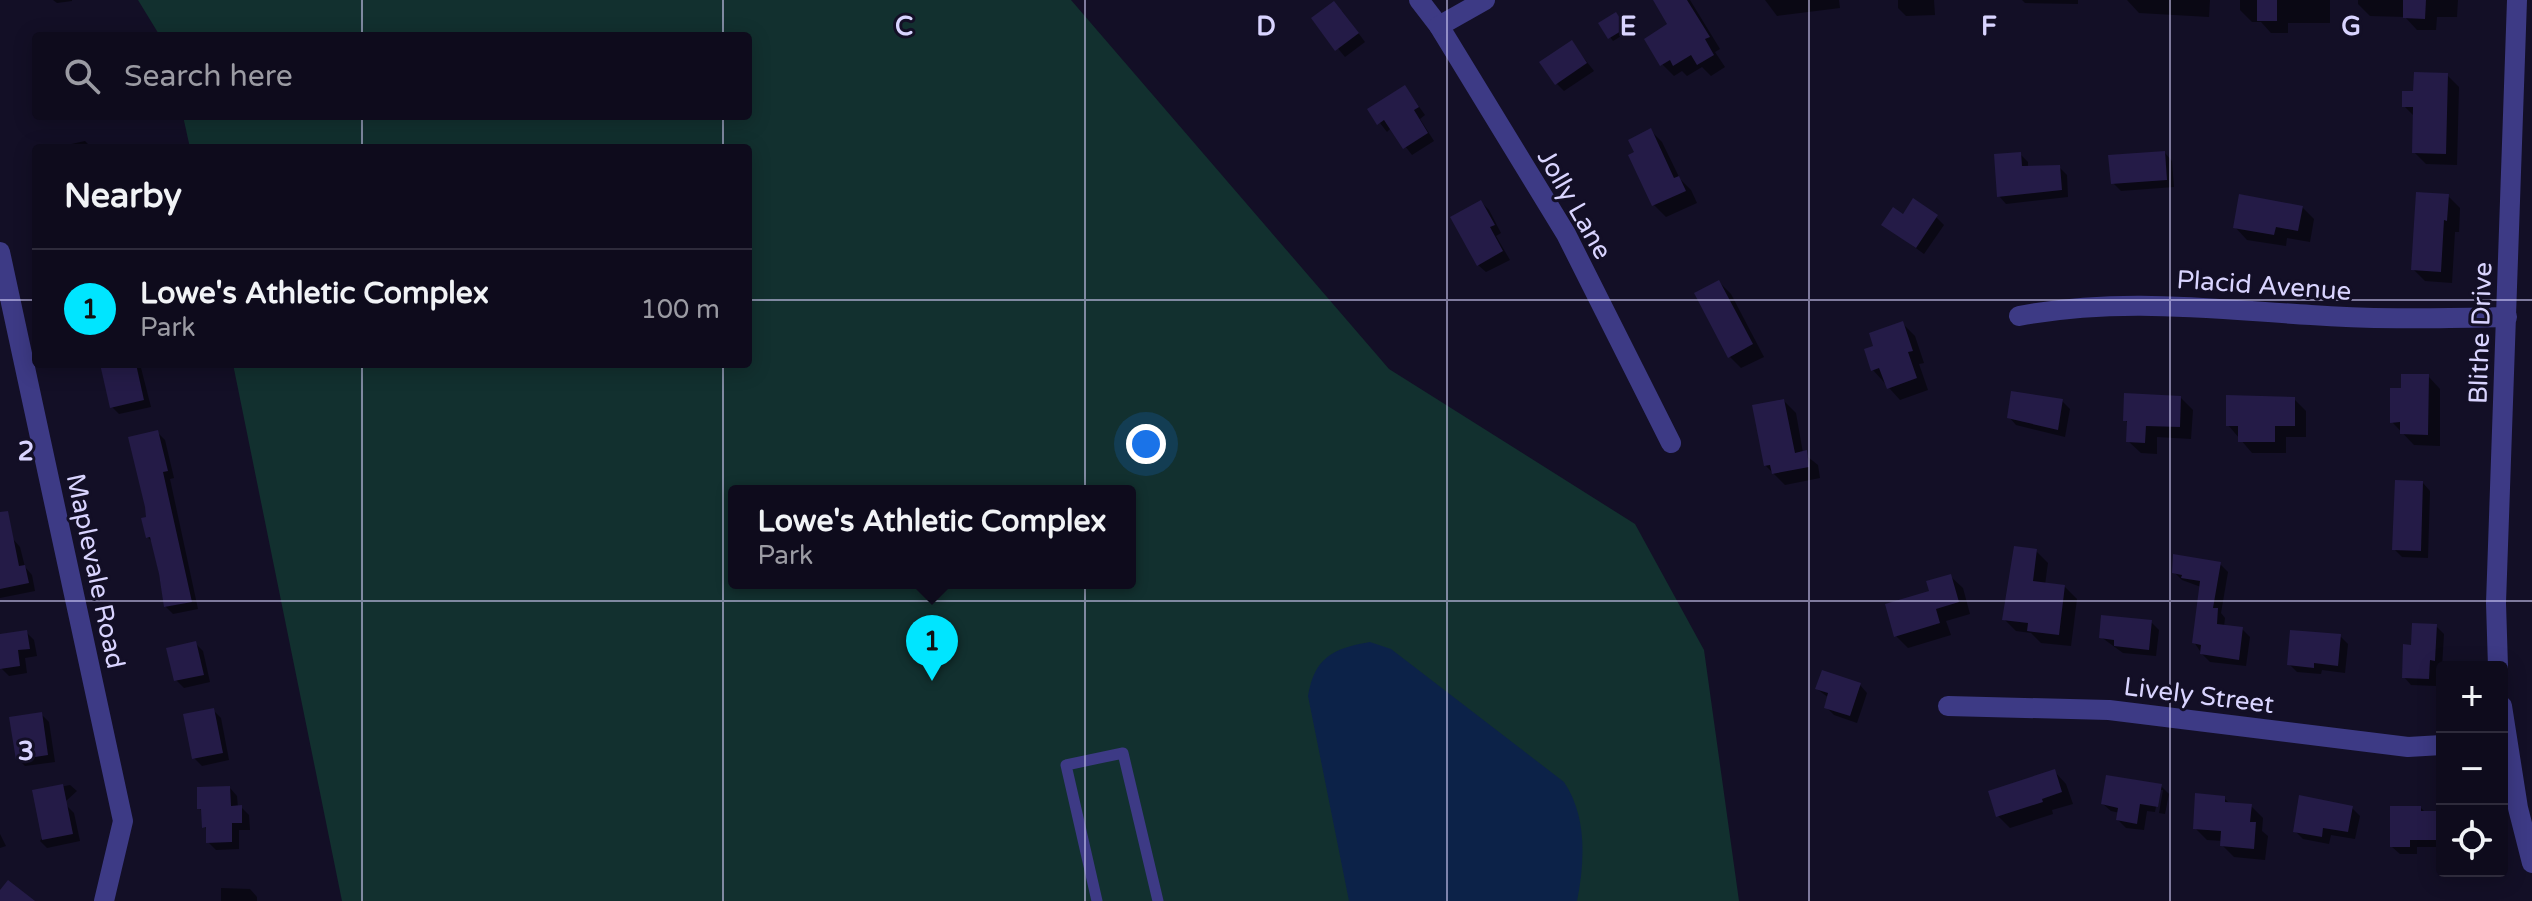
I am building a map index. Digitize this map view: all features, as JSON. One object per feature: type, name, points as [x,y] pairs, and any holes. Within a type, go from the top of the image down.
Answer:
[{"type":"street","name":"Jolly Lane","points":[[1419,0],[1439,26],[1566,234],[1671,443]]},
{"type":"street","points":[[1439,26],[1485,0]]},
{"type":"street","name":"Blithe Drive","points":[[2498,661],[2496,603],[2517,0]]},
{"type":"street","name":"Maplevale Road","points":[[0,252],[123,821],[104,901]]},
{"type":"street","name":"Placid Avenue","points":[[2019,316],[2053,309],[2122,304],[2388,318],[2507,317]]},
{"type":"street","name":"Lively Street","points":[[1948,706],[2109,710],[2408,747],[2436,745]]},
{"type":"street","points":[[2508,759],[2532,863]]},
{"type":"lane","points":[[1097,901],[1066,765],[1123,753],[1158,901]]},
{"type":"green space","points":[[138,0],[1071,0],[1389,369],[1635,524],[1704,650],[1739,901],[342,901],[234,368],[752,368],[752,144],[189,144],[184,120],[752,120],[752,32],[158,32]]},
{"type":"water","points":[[1370,642],[1391,649],[1564,782],[1577,809],[1582,839],[1582,870],[1577,901],[1349,901],[1308,696],[1315,672],[1327,657]]},
{"type":"building","points":[[1653,0],[1687,0],[1710,37],[1705,39],[1714,55],[1697,65],[1691,55],[1673,66],[1670,60],[1660,66],[1644,39],[1667,24]]},
{"type":"building","points":[[2257,0],[2277,0],[2277,21],[2257,21]]},
{"type":"building","points":[[2403,0],[2426,0],[2425,19],[2403,18]]},
{"type":"building","points":[[1334,1],[1359,33],[1335,51],[1311,18]]},
{"type":"building","points":[[1616,12],[1626,28],[1608,39],[1598,23]]},
{"type":"building","points":[[1572,40],[1587,63],[1555,85],[1539,62]]},
{"type":"building","points":[[2414,72],[2448,73],[2446,154],[2412,153],[2413,107],[2402,107],[2402,91],[2413,91]]},
{"type":"building","points":[[1405,85],[1419,107],[1414,110],[1428,133],[1403,149],[1384,120],[1377,125],[1367,109]]},
{"type":"building","points":[[1651,128],[1674,178],[1679,176],[1686,191],[1652,206],[1628,155],[1634,152],[1628,140]]},
{"type":"building","points":[[2165,151],[2167,180],[2111,184],[2108,155]]},
{"type":"building","points":[[2021,152],[2022,166],[2060,165],[2062,190],[1997,197],[1994,154]]},
{"type":"building","points":[[2416,192],[2449,194],[2441,272],[2411,270]]},
{"type":"building","points":[[2239,194],[2303,206],[2298,231],[2276,227],[2274,235],[2233,228]]},
{"type":"building","points":[[1913,198],[1938,215],[1916,248],[1881,225],[1893,207],[1903,214]]},
{"type":"building","points":[[1481,200],[1495,225],[1490,227],[1503,251],[1477,266],[1450,217]]},
{"type":"building","points":[[1719,280],[1753,344],[1728,358],[1694,293]]},
{"type":"building","points":[[1903,321],[1913,351],[1908,352],[1917,378],[1887,389],[1879,368],[1871,371],[1864,349],[1873,346],[1869,333]]},
{"type":"building","points":[[101,368],[137,368],[144,400],[110,408]]},
{"type":"building","points":[[2401,374],[2429,374],[2428,435],[2400,434],[2400,422],[2390,423],[2390,388],[2401,388]]},
{"type":"building","points":[[2011,391],[2063,399],[2058,430],[2007,418]]},
{"type":"building","points":[[2124,393],[2181,396],[2180,427],[2146,426],[2145,443],[2126,442]]},
{"type":"building","points":[[2226,395],[2295,397],[2295,426],[2275,426],[2275,442],[2238,442],[2238,426],[2226,426]]},
{"type":"building","points":[[1784,399],[1795,453],[1807,450],[1809,467],[1772,474],[1770,465],[1764,466],[1752,405]]},
{"type":"building","points":[[158,430],[168,471],[163,472],[192,602],[164,607],[150,537],[146,538],[141,518],[146,517],[145,507],[128,437]]},
{"type":"building","points":[[2395,480],[2423,481],[2421,551],[2392,550]]},
{"type":"building","points":[[8,511],[19,566],[25,565],[29,583],[0,589],[0,512]]},
{"type":"building","points":[[2014,546],[2037,549],[2033,581],[2065,585],[2059,635],[2027,631],[2028,623],[2002,620]]},
{"type":"building","points":[[2173,554],[2221,562],[2213,608],[2218,608],[2217,624],[2243,627],[2239,660],[2200,654],[2201,645],[2192,643],[2200,581],[2172,573]]},
{"type":"building","points":[[1951,574],[1959,602],[1936,609],[1940,623],[1894,637],[1885,604],[1929,591],[1926,581]]},
{"type":"building","points":[[2101,615],[2152,620],[2149,650],[2114,646],[2114,640],[2099,638]]},
{"type":"building","points":[[2412,623],[2437,624],[2435,661],[2430,660],[2429,679],[2402,678],[2403,644],[2411,645]]},
{"type":"building","points":[[27,630],[30,649],[18,650],[20,666],[0,669],[0,634]]},
{"type":"building","points":[[2290,630],[2341,634],[2338,666],[2314,663],[2314,668],[2287,665]]},
{"type":"building","points":[[196,641],[204,675],[174,681],[166,648]]},
{"type":"building","points":[[1822,670],[1861,683],[1850,716],[1824,708],[1828,693],[1815,689]]},
{"type":"building","points":[[214,708],[223,753],[192,759],[183,714]]},
{"type":"building","points":[[42,712],[48,755],[16,760],[9,717]]},
{"type":"building","points":[[2055,769],[2062,792],[2042,799],[2043,802],[1996,817],[1988,791]]},
{"type":"building","points":[[2106,775],[2162,784],[2158,807],[2140,804],[2137,824],[2116,820],[2118,808],[2101,804]]},
{"type":"building","points":[[63,784],[73,834],[42,840],[32,790]]},
{"type":"building","points":[[230,786],[231,806],[242,805],[242,823],[232,823],[232,842],[206,843],[206,827],[202,828],[201,809],[197,809],[197,787]]},
{"type":"building","points":[[2195,793],[2225,796],[2225,802],[2252,804],[2250,822],[2256,822],[2254,849],[2220,846],[2221,831],[2193,829]]},
{"type":"building","points":[[2299,795],[2353,806],[2348,832],[2323,828],[2322,837],[2293,832]]},
{"type":"building","points":[[2390,806],[2421,806],[2421,811],[2436,811],[2436,840],[2410,840],[2410,847],[2390,847]]},
{"type":"building","points":[[8,880],[35,901],[0,901],[0,890]]},
{"type":"place","name":"Lowe's Athletic Complex","points":[[932,681]]}]
